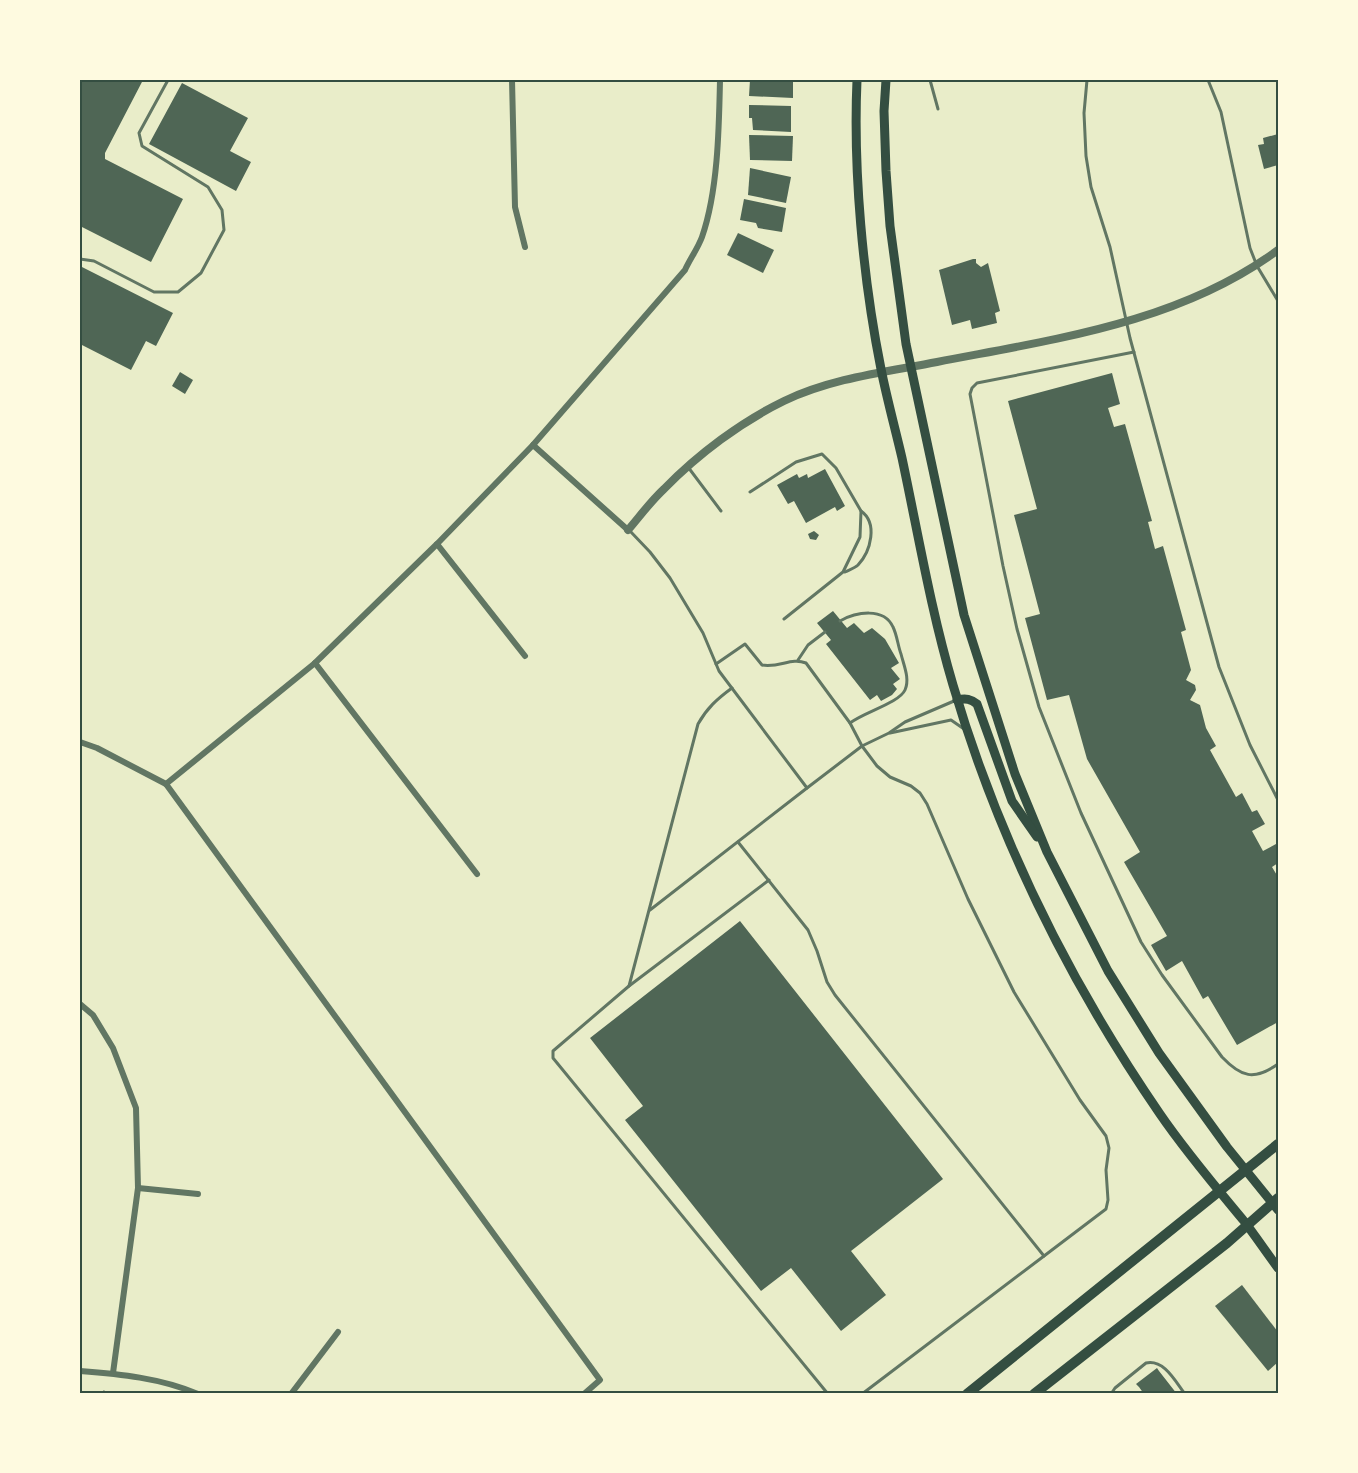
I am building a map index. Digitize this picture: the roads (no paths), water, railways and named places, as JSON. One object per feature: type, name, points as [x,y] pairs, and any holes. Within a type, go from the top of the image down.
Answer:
[{"type":"main road","points":[[857,80],[857,155],[861,218],[882,372],[941,640],[968,733],[999,819],[1066,959],[1124,1059],[1162,1117],[1278,1268]]},
{"type":"main road","points":[[886,80],[884,111],[887,193],[911,366],[964,615],[1015,774],[1047,852],[1108,971],[1148,1035],[1227,1147],[1276,1203],[1035,1394]]},
{"type":"main road","points":[[957,700],[966,698],[977,704],[1012,801],[1047,852]]},
{"type":"main road","points":[[967,1394],[1278,1144]]},
{"type":"street","points":[[512,80],[515,207],[525,247]]},
{"type":"street","points":[[166,784],[315,663],[436,544],[533,445],[685,270],[702,238],[711,200],[720,117],[720,80]]},
{"type":"street","points":[[533,445],[628,530],[664,489],[688,467],[736,430],[785,400],[837,381],[1039,343],[1126,323],[1180,303],[1257,266],[1278,250]]},
{"type":"street","points":[[436,544],[525,656]]},
{"type":"street","points":[[315,663],[477,874]]},
{"type":"street","points":[[80,742],[166,784],[600,1380],[584,1394]]},
{"type":"street","points":[[80,1004],[93,1015],[113,1048],[136,1108],[138,1188],[113,1373]]},
{"type":"street","points":[[138,1188],[198,1194]]},
{"type":"street","points":[[291,1394],[338,1332]]},
{"type":"street","points":[[80,1371],[113,1373],[147,1379],[198,1394]]},
{"type":"lane","points":[[80,259],[94,261],[154,292],[178,292],[201,273],[224,230],[222,210],[208,187],[141,146],[139,133],[168,80]]},
{"type":"lane","points":[[930,80],[938,109]]},
{"type":"lane","points":[[1087,80],[1084,113],[1086,156],[1091,187],[1102,218],[1126,323],[1219,667],[1250,745],[1278,800]]},
{"type":"lane","points":[[1208,80],[1221,112],[1249,245],[1257,266],[1278,300]]},
{"type":"lane","points":[[1134,352],[977,383],[972,388],[970,394],[1003,566],[1017,629],[1039,707],[1081,813],[1141,942],[1162,975],[1222,1057],[1232,1066],[1242,1074],[1251,1075],[1261,1074],[1278,1064]]},
{"type":"lane","points":[[750,492],[796,462],[822,454],[836,468],[861,511],[867,516],[872,528],[867,551],[857,566],[843,573],[784,619]]},
{"type":"lane","points":[[688,467],[721,511]]},
{"type":"lane","points":[[843,573],[860,537],[861,511]]},
{"type":"lane","points":[[628,530],[650,552],[670,578],[703,633],[716,664],[807,788]]},
{"type":"lane","points":[[840,621],[852,614],[866,613],[878,614],[886,618],[893,626],[907,679],[905,690],[893,703],[858,716],[850,723]]},
{"type":"lane","points":[[798,660],[808,645],[825,632]]},
{"type":"lane","points":[[716,664],[745,644],[762,665],[772,667],[798,660],[806,663],[850,723],[862,746],[877,766],[890,777],[911,786],[920,793],[927,804],[968,899],[1014,992],[1080,1100],[1106,1136],[1109,1148],[1106,1170],[1108,1200],[1106,1209],[862,1394]]},
{"type":"lane","points":[[629,986],[698,724],[715,700],[732,688]]},
{"type":"lane","points":[[650,910],[862,746],[889,733],[905,722],[957,700]]},
{"type":"lane","points":[[889,733],[951,720],[968,733]]},
{"type":"lane","points":[[738,842],[808,930],[818,951],[827,982],[835,995],[1044,1256]]},
{"type":"lane","points":[[769,880],[629,986],[553,1051],[553,1058],[828,1394]]},
{"type":"lane","points":[[1111,1394],[1115,1388],[1146,1363],[1157,1362],[1163,1366],[1185,1394]]}]
